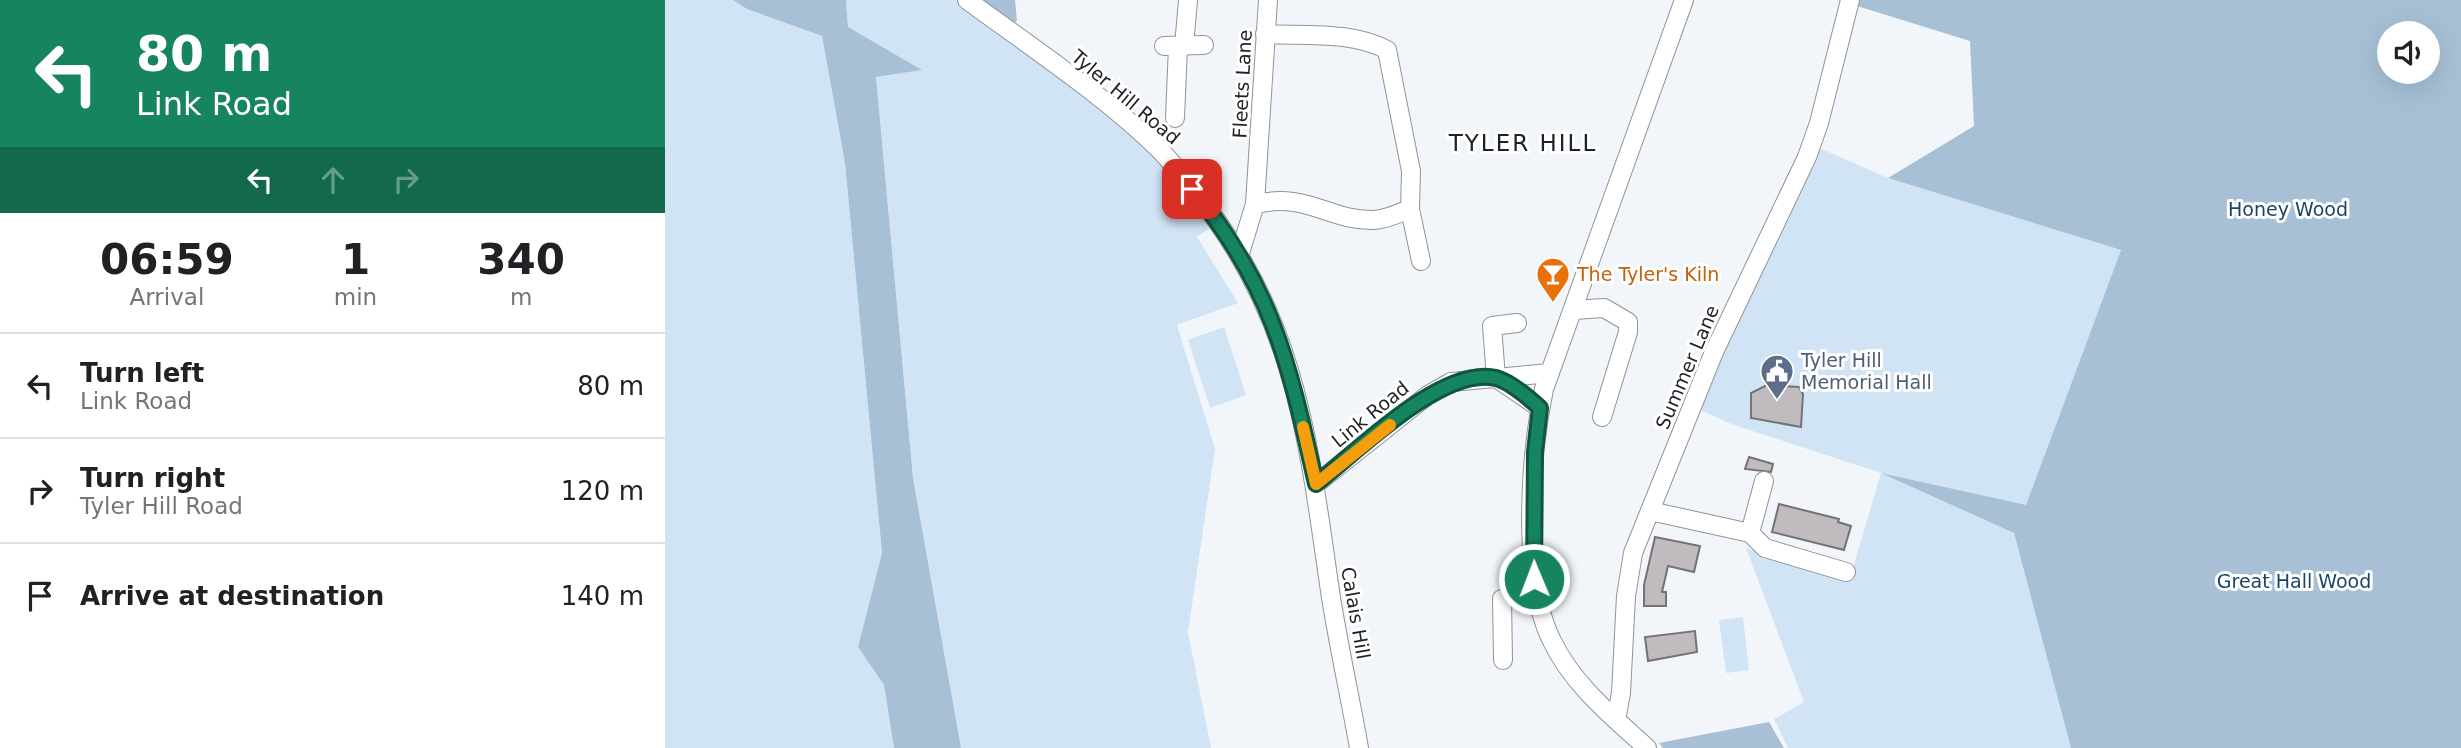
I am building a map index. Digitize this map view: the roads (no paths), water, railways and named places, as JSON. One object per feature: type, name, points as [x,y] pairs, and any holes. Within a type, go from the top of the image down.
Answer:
[{"type":"street","name":"Tyler Hill Road","points":[[967,0],[1058,66],[1160,151],[1240,253],[1280,337],[1316,484]]},
{"type":"street","points":[[1175,118],[1175,46],[1188,0]]},
{"type":"street","name":"Fleets Lane","points":[[1240,253],[1255,204],[1268,0]]},
{"type":"street","points":[[1647,748],[1585,689],[1552,641],[1536,587],[1533,527],[1540,408],[1550,373],[1684,0]]},
{"type":"street","name":"Summer Lane","points":[[1616,720],[1621,693],[1626,596],[1633,553],[1714,352],[1807,157],[1819,123],[1850,0]]},
{"type":"street","points":[[1265,34],[1356,39],[1371,41],[1387,50],[1411,171],[1410,209],[1421,261]]},
{"type":"street","points":[[1175,46],[1205,46]]},
{"type":"street","points":[[1255,204],[1278,199],[1298,201],[1377,220],[1410,209]]},
{"type":"street","points":[[1573,310],[1604,308],[1629,321],[1602,417]]},
{"type":"street","points":[[1517,323],[1492,326],[1496,378],[1540,408]]},
{"type":"street","name":"Link Road","points":[[1316,484],[1428,394],[1451,382],[1550,373]]},
{"type":"street","points":[[1750,533],[1764,481]]},
{"type":"street","name":"Calais Hill","points":[[1316,484],[1331,594],[1359,748]]},
{"type":"street","points":[[1650,511],[1750,533],[1765,548],[1846,572]]},
{"type":"street","points":[[1503,660],[1502,599],[1536,587]]},
{"type":"place","name":"The Tyler's Kiln","points":[[1553,304]]},
{"type":"place","name":"Tyler Hill Memorial Hall","points":[[1777,401]]},
{"type":"district","name":"TYLER HILL","points":[[1523,143]]},
{"type":"park label","name":"Honey Wood","points":[[2288,209]]},
{"type":"park label","name":"Great Hall Wood","points":[[2294,581]]}]
